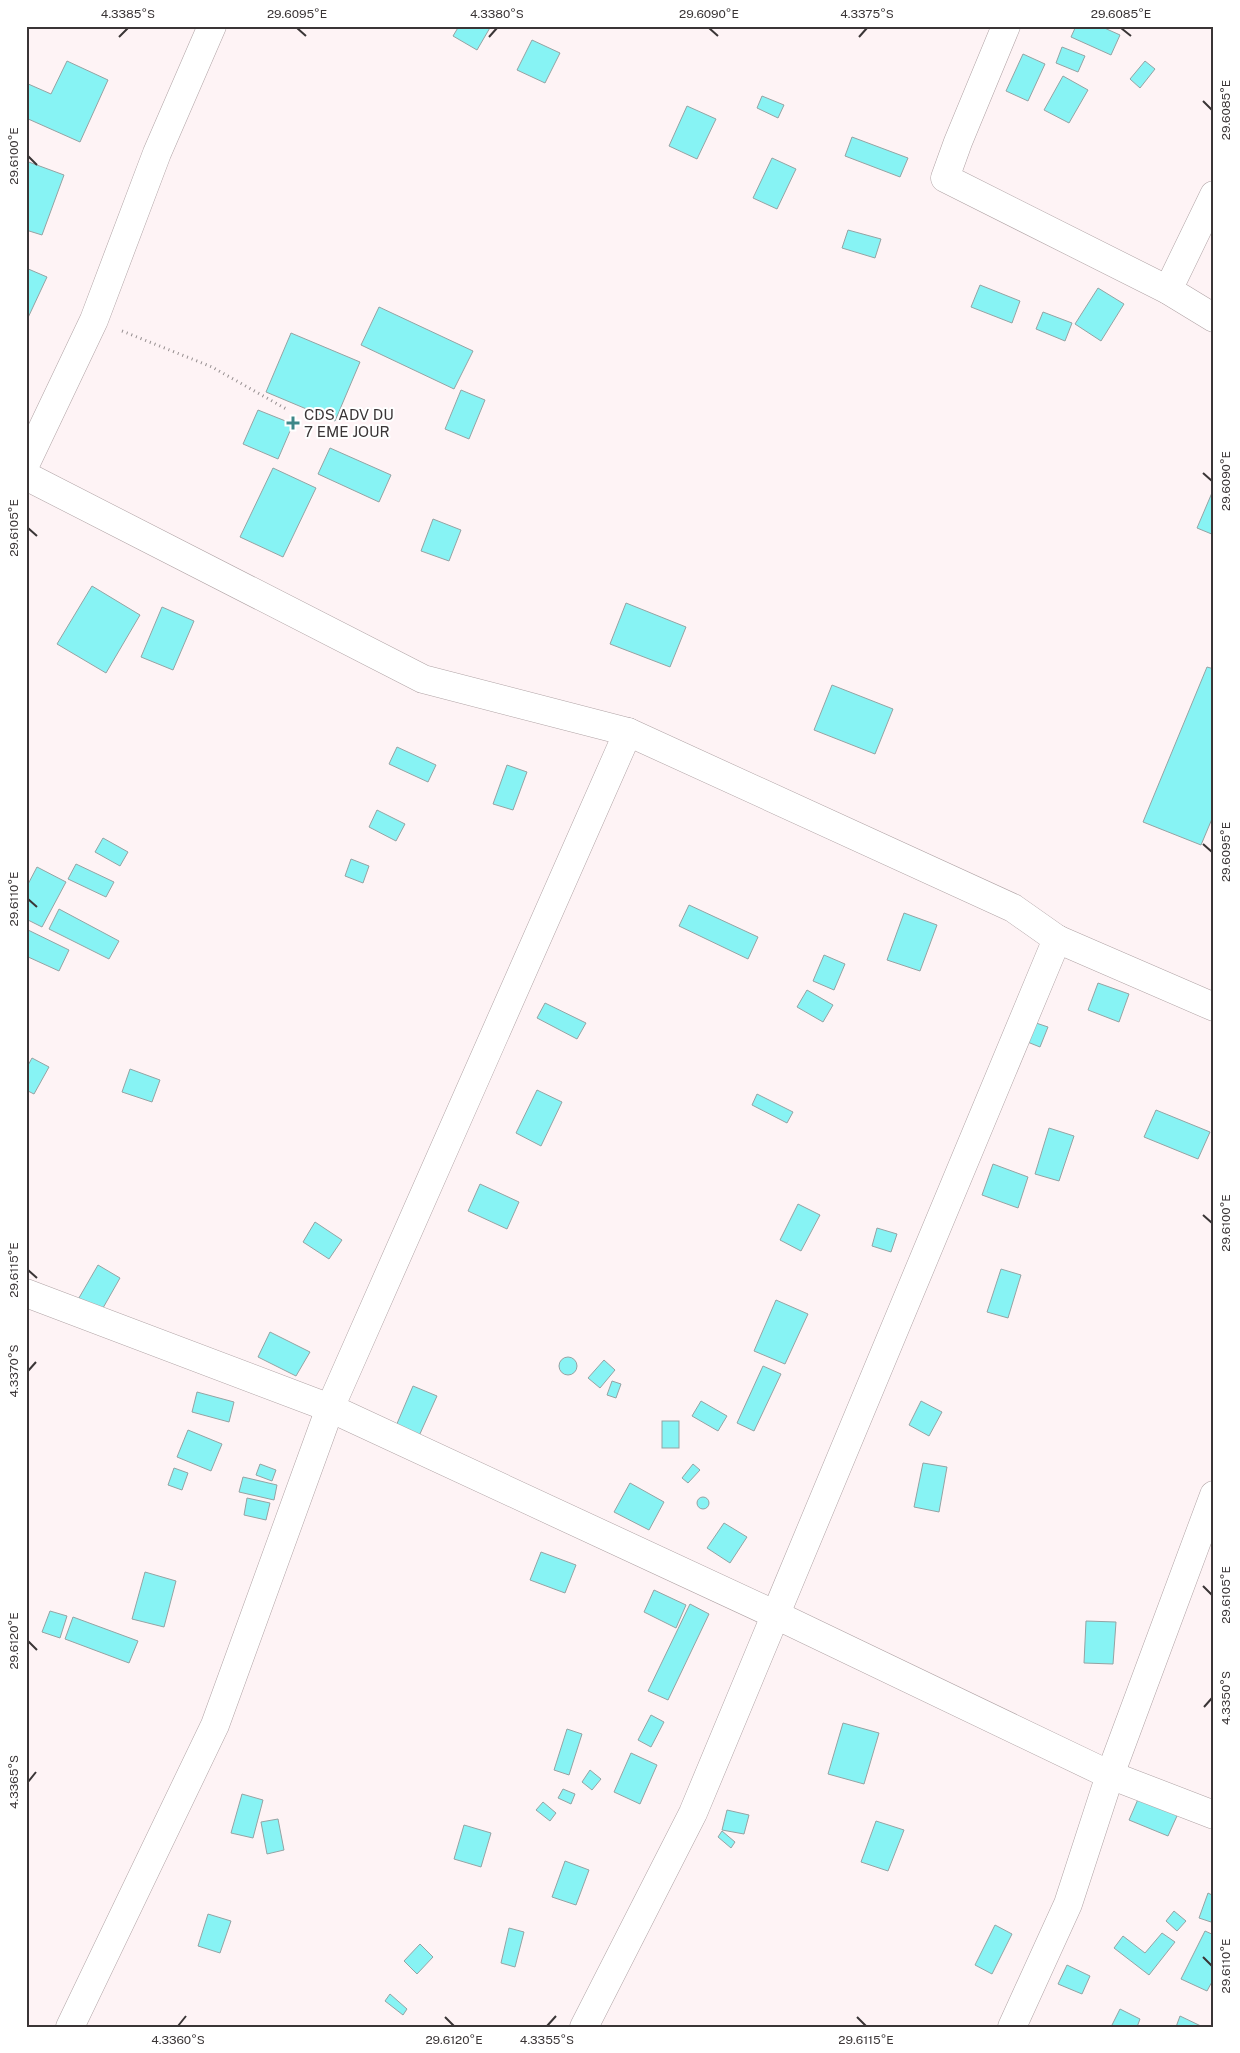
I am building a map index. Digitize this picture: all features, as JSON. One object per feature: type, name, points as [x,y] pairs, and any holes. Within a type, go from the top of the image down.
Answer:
[{"type":"main road","points":[[26,463],[94,320],[157,153],[212,26]]},
{"type":"main road","points":[[1006,26],[945,178],[1168,290],[1214,318]]},
{"type":"main road","points":[[1168,290],[1214,196]]},
{"type":"main road","points":[[26,476],[423,679],[628,732],[1014,908],[1057,940],[1214,1007]]},
{"type":"main road","points":[[70,2027],[215,1725],[330,1408],[628,732]]},
{"type":"main road","points":[[584,2027],[694,1813],[1057,940]]},
{"type":"main road","points":[[26,1293],[330,1408],[776,1615],[1110,1775],[1214,1815]]},
{"type":"main road","points":[[1012,2027],[1068,1904],[1110,1775],[1214,1496]]},
{"type":"path","points":[[94,320],[212,367],[288,410]]},
{"type":"building","points":[[459,26],[491,26],[477,50],[453,36]]},
{"type":"building","points":[[1076,26],[1100,26],[1120,35],[1111,55],[1071,37]]},
{"type":"building","points":[[532,40],[560,53],[545,83],[517,70]]},
{"type":"building","points":[[1062,47],[1085,56],[1078,72],[1056,63]]},
{"type":"building","points":[[1023,54],[1045,64],[1028,101],[1006,91]]},
{"type":"building","points":[[67,61],[108,80],[80,142],[26,118],[26,83],[51,94]]},
{"type":"building","points":[[1145,61],[1155,69],[1140,88],[1130,79]]},
{"type":"building","points":[[1063,76],[1088,90],[1069,123],[1044,110]]},
{"type":"building","points":[[762,96],[784,105],[778,118],[757,108]]},
{"type":"building","points":[[687,106],[716,119],[697,159],[669,146]]},
{"type":"building","points":[[852,137],[908,158],[900,177],[845,156]]},
{"type":"building","points":[[772,158],[796,169],[777,209],[753,198]]},
{"type":"building","points":[[26,161],[64,175],[42,235],[26,230]]},
{"type":"building","points":[[848,230],[881,239],[875,258],[842,248]]},
{"type":"building","points":[[26,268],[47,277],[26,322]]},
{"type":"building","points":[[980,285],[1020,301],[1012,323],[971,307]]},
{"type":"building","points":[[1098,288],[1124,304],[1101,341],[1075,324]]},
{"type":"building","points":[[379,307],[473,351],[454,389],[361,345]]},
{"type":"building","points":[[1043,312],[1072,323],[1065,341],[1036,329]]},
{"type":"building","points":[[291,333],[360,362],[335,421],[266,392]]},
{"type":"building","points":[[461,390],[485,400],[469,439],[445,429]]},
{"type":"building","points":[[258,410],[293,424],[278,459],[243,444]]},
{"type":"building","points":[[330,448],[391,475],[379,502],[318,474]]},
{"type":"building","points":[[273,468],[316,488],[283,557],[240,537]]},
{"type":"building","points":[[1214,488],[1214,535],[1197,528]]},
{"type":"building","points":[[433,519],[461,530],[449,561],[421,551]]},
{"type":"building","points":[[92,586],[140,615],[106,673],[57,644]]},
{"type":"building","points":[[626,603],[686,627],[670,667],[610,644]]},
{"type":"building","points":[[162,607],[194,621],[173,670],[141,657]]},
{"type":"building","points":[[1207,667],[1214,669],[1214,814],[1201,845],[1143,822]]},
{"type":"building","points":[[832,685],[893,709],[875,754],[814,730]]},
{"type":"building","points":[[397,747],[436,765],[428,782],[389,764]]},
{"type":"building","points":[[507,765],[527,772],[513,810],[493,804]]},
{"type":"building","points":[[377,810],[405,824],[396,841],[369,827]]},
{"type":"building","points":[[103,838],[128,852],[120,866],[95,852]]},
{"type":"building","points":[[351,859],[369,866],[363,883],[345,876]]},
{"type":"building","points":[[76,864],[114,882],[106,897],[68,879]]},
{"type":"building","points":[[37,867],[66,882],[42,927],[26,919],[26,888]]},
{"type":"building","points":[[689,905],[758,937],[748,959],[679,926]]},
{"type":"building","points":[[59,909],[119,941],[109,959],[49,929]]},
{"type":"building","points":[[904,913],[937,925],[920,971],[887,960]]},
{"type":"building","points":[[26,929],[69,950],[59,971],[26,956]]},
{"type":"building","points":[[824,955],[845,964],[834,990],[813,981]]},
{"type":"building","points":[[1098,983],[1129,994],[1119,1022],[1088,1010]]},
{"type":"building","points":[[807,990],[833,1005],[823,1022],[797,1007]]},
{"type":"building","points":[[545,1003],[586,1023],[577,1039],[537,1018]]},
{"type":"building","points":[[1033,1022],[1048,1027],[1040,1047],[1025,1041]]},
{"type":"building","points":[[32,1058],[49,1067],[34,1094],[26,1090],[26,1069]]},
{"type":"building","points":[[130,1069],[160,1080],[152,1102],[122,1092]]},
{"type":"building","points":[[537,1090],[562,1102],[541,1146],[516,1133]]},
{"type":"building","points":[[757,1094],[793,1112],[787,1123],[752,1105]]},
{"type":"building","points":[[1156,1110],[1210,1132],[1198,1159],[1144,1137]]},
{"type":"building","points":[[1049,1128],[1074,1136],[1059,1181],[1035,1174]]},
{"type":"building","points":[[993,1164],[1028,1177],[1018,1208],[982,1195]]},
{"type":"building","points":[[480,1184],[519,1202],[507,1229],[468,1211]]},
{"type":"building","points":[[798,1204],[820,1215],[801,1251],[780,1240]]},
{"type":"building","points":[[315,1222],[342,1240],[329,1259],[303,1242]]},
{"type":"building","points":[[877,1228],[897,1234],[891,1252],[872,1246]]},
{"type":"building","points":[[98,1265],[120,1278],[99,1315],[76,1303]]},
{"type":"building","points":[[1001,1269],[1021,1275],[1008,1318],[987,1312]]},
{"type":"building","points":[[776,1300],[808,1314],[785,1364],[754,1351]]},
{"type":"building","points":[[270,1332],[310,1352],[296,1376],[258,1357]]},
{"type":"building","points":[[568,1357],[574,1360],[577,1366],[574,1372],[568,1375],[562,1372],[559,1366],[562,1360]]},
{"type":"building","points":[[604,1360],[615,1370],[600,1388],[588,1378]]},
{"type":"building","points":[[763,1366],[781,1374],[754,1431],[737,1423]]},
{"type":"building","points":[[612,1381],[621,1384],[616,1398],[607,1395]]},
{"type":"building","points":[[413,1386],[437,1396],[419,1436],[396,1426]]},
{"type":"building","points":[[197,1392],[234,1402],[229,1422],[192,1412]]},
{"type":"building","points":[[701,1401],[727,1416],[718,1431],[692,1416]]},
{"type":"building","points":[[921,1401],[942,1412],[929,1436],[909,1425]]},
{"type":"building","points":[[662,1421],[679,1421],[679,1448],[662,1448]]},
{"type":"building","points":[[188,1430],[222,1444],[211,1471],[177,1457]]},
{"type":"building","points":[[923,1463],[947,1467],[939,1512],[914,1507]]},
{"type":"building","points":[[260,1464],[276,1470],[272,1481],[256,1475]]},
{"type":"building","points":[[693,1464],[700,1470],[688,1483],[682,1478]]},
{"type":"building","points":[[174,1468],[188,1473],[182,1490],[168,1485]]},
{"type":"building","points":[[243,1477],[277,1485],[274,1500],[239,1492]]},
{"type":"building","points":[[630,1483],[664,1502],[649,1530],[614,1512]]},
{"type":"building","points":[[705,1497],[708,1498],[708,1508],[701,1509],[698,1508],[697,1501],[698,1498]]},
{"type":"building","points":[[247,1498],[270,1503],[266,1520],[244,1515]]},
{"type":"building","points":[[724,1523],[747,1537],[730,1563],[707,1548]]},
{"type":"building","points":[[541,1552],[576,1565],[565,1593],[530,1580]]},
{"type":"building","points":[[145,1572],[176,1581],[164,1627],[132,1619]]},
{"type":"building","points":[[654,1590],[686,1605],[676,1628],[644,1612]]},
{"type":"building","points":[[690,1604],[709,1614],[668,1700],[648,1691]]},
{"type":"building","points":[[50,1611],[67,1616],[60,1638],[42,1632]]},
{"type":"building","points":[[73,1617],[138,1641],[129,1663],[65,1639]]},
{"type":"building","points":[[1086,1621],[1116,1622],[1113,1664],[1084,1663]]},
{"type":"building","points":[[651,1715],[664,1722],[651,1747],[638,1740]]},
{"type":"building","points":[[843,1723],[879,1733],[864,1784],[828,1774]]},
{"type":"building","points":[[567,1729],[582,1734],[569,1775],[554,1770]]},
{"type":"building","points":[[631,1753],[657,1765],[640,1804],[614,1792]]},
{"type":"building","points":[[590,1770],[601,1779],[592,1790],[582,1782]]},
{"type":"building","points":[[563,1789],[575,1794],[571,1804],[558,1798]]},
{"type":"building","points":[[1142,1790],[1181,1807],[1168,1836],[1129,1820]]},
{"type":"building","points":[[242,1794],[263,1800],[253,1838],[231,1833]]},
{"type":"building","points":[[543,1802],[556,1813],[550,1821],[536,1810]]},
{"type":"building","points":[[727,1810],[749,1815],[744,1834],[722,1830]]},
{"type":"building","points":[[278,1819],[284,1850],[267,1854],[261,1822]]},
{"type":"building","points":[[876,1821],[904,1830],[888,1871],[861,1862]]},
{"type":"building","points":[[464,1825],[491,1833],[481,1867],[454,1859]]},
{"type":"building","points":[[722,1831],[735,1842],[731,1848],[718,1837]]},
{"type":"building","points":[[565,1861],[589,1870],[576,1905],[552,1897]]},
{"type":"building","points":[[1208,1893],[1214,1896],[1214,1923],[1199,1918]]},
{"type":"building","points":[[1174,1911],[1186,1921],[1177,1931],[1166,1921]]},
{"type":"building","points":[[208,1914],[231,1921],[220,1953],[198,1946]]},
{"type":"building","points":[[995,1925],[1012,1934],[992,1974],[975,1965]]},
{"type":"building","points":[[509,1928],[524,1932],[515,1967],[501,1963]]},
{"type":"building","points":[[1205,1931],[1214,1935],[1214,1978],[1207,1991],[1181,1979]]},
{"type":"building","points":[[1162,1933],[1175,1942],[1149,1975],[1114,1948],[1123,1936],[1145,1953]]},
{"type":"building","points":[[420,1944],[433,1957],[417,1974],[404,1961]]},
{"type":"building","points":[[1067,1965],[1090,1976],[1082,1994],[1058,1984]]},
{"type":"building","points":[[390,1994],[407,2009],[403,2015],[385,2001]]},
{"type":"building","points":[[1120,2009],[1140,2019],[1137,2027],[1111,2027]]},
{"type":"building","points":[[1180,2016],[1203,2027],[1176,2027]]},
{"type":"place","name":"CDS ADV DU 7 EME JOUR","points":[[293,423]]}]
